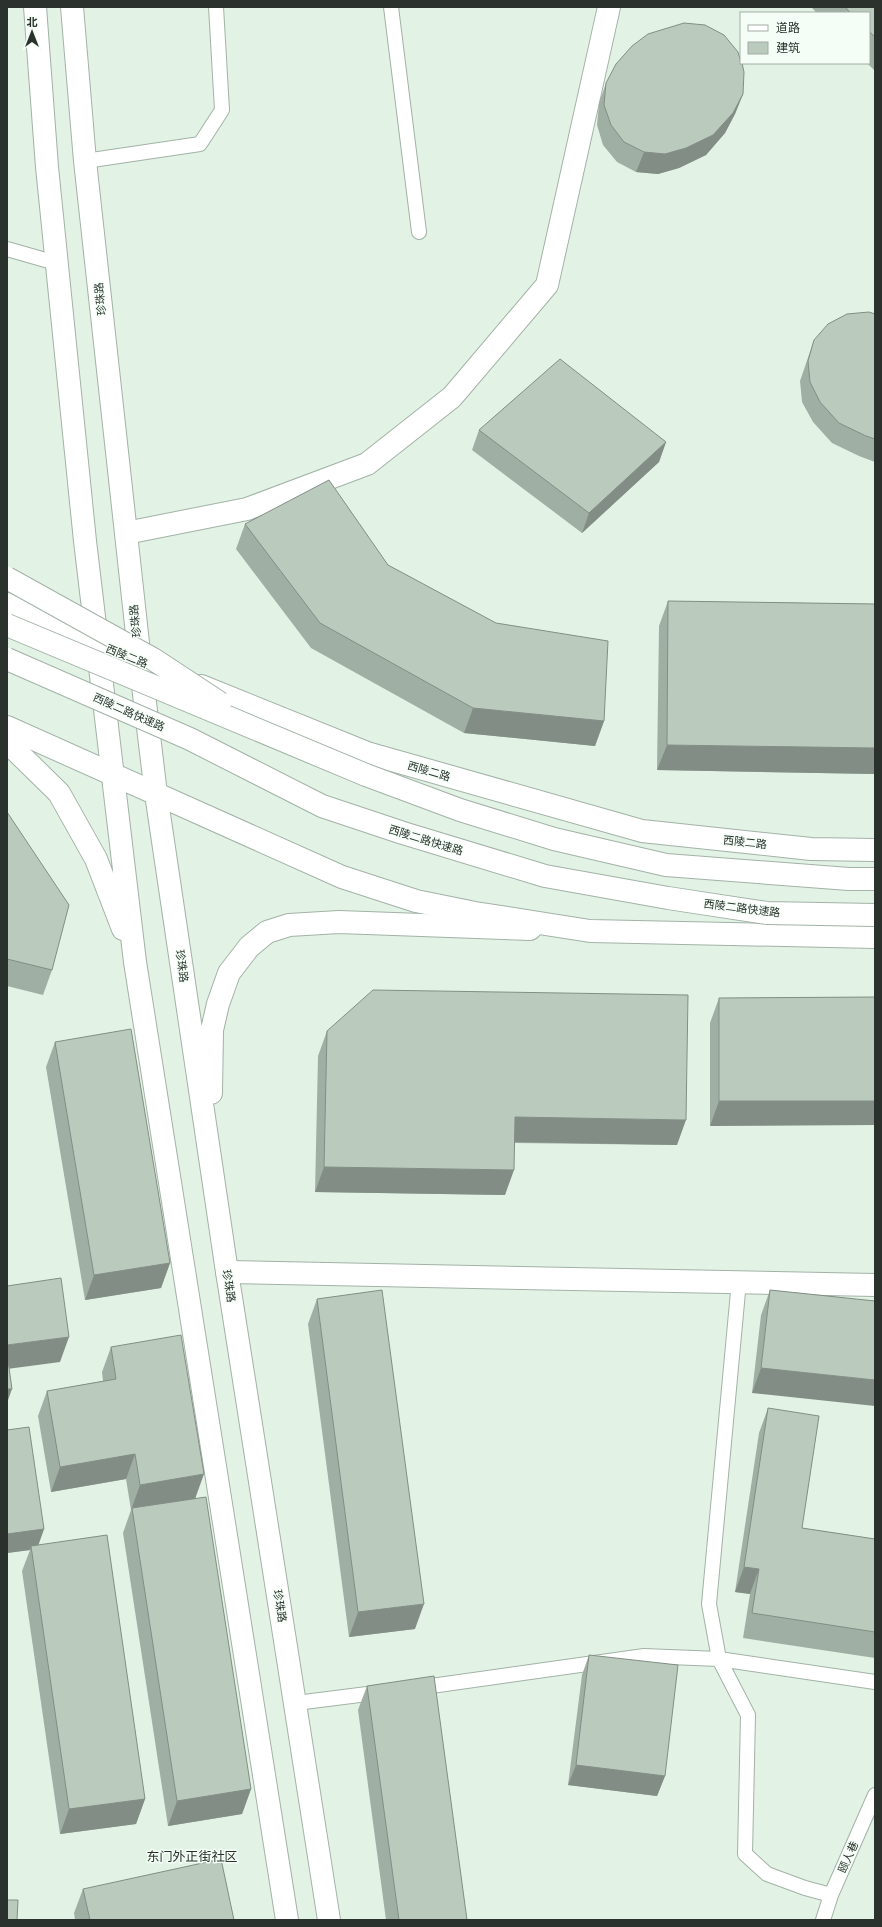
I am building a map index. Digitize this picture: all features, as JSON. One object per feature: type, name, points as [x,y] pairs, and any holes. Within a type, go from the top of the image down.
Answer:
[{"type":"main road","points":[[35,7],[47,167],[85,541],[135,962],[287,1920]]},
{"type":"main road","name":"珍珠路","points":[[72,7],[85,161],[156,794],[214,1188],[329,1920]]},
{"type":"main road","points":[[126,533],[247,509],[367,464],[452,397],[547,284],[609,7]]},
{"type":"main road","points":[[7,578],[153,659],[268,734]]},
{"type":"main road","name":"西陵二路","points":[[7,604],[97,644],[367,753],[642,831],[811,849],[875,850]]},
{"type":"main road","points":[[7,625],[373,778],[460,810],[554,839],[666,865],[849,879],[875,879]]},
{"type":"main road","name":"西陵二路快速路","points":[[7,659],[190,739],[322,806],[403,833],[545,876],[668,898],[767,913],[875,915]]},
{"type":"main road","points":[[7,727],[113,776],[342,877],[401,896],[475,913],[590,931]]},
{"type":"main road","points":[[7,742],[59,793],[96,859],[135,962]]},
{"type":"main road","points":[[214,1188],[211,1089],[212,1030],[218,1004],[229,973],[249,947],[267,932],[289,925],[339,922],[590,931],[875,937]]},
{"type":"main road","points":[[227,1272],[739,1281],[875,1285]]},
{"type":"lane","points":[[85,161],[200,144],[222,110],[216,7]]},
{"type":"lane","points":[[391,7],[419,232]]},
{"type":"lane","points":[[7,249],[56,263]]},
{"type":"lane","points":[[739,1281],[709,1604],[719,1659],[748,1715],[745,1854],[767,1874],[831,1896]]},
{"type":"lane","points":[[296,1703],[644,1656],[719,1659],[875,1682]]},
{"type":"lane","name":"颐人巷","points":[[823,1920],[831,1896],[875,1795]]},
{"type":"building","points":[[845,7],[875,7],[875,37],[870,32],[870,12],[850,12]]},
{"type":"building","points":[[684,23],[705,25],[724,35],[738,52],[740,64],[742,64],[744,72],[743,94],[733,113],[713,135],[686,148],[665,154],[644,152],[624,142],[611,125],[604,105],[606,83],[616,64],[632,46],[648,34]]},
{"type":"building","points":[[869,312],[875,314],[875,439],[839,423],[820,402],[810,382],[808,361],[814,340],[828,324],[847,314]]},
{"type":"building","points":[[560,359],[666,442],[589,513],[479,430]]},
{"type":"building","points":[[329,480],[388,565],[496,623],[608,641],[604,721],[473,708],[320,623],[245,524]]},
{"type":"building","points":[[668,601],[875,604],[875,748],[667,745]]},
{"type":"building","points":[[7,812],[69,905],[52,970],[7,959]]},
{"type":"building","points":[[373,990],[688,995],[686,1120],[515,1117],[514,1170],[324,1167],[327,1031]]},
{"type":"building","points":[[875,997],[875,1101],[719,1101],[719,998]]},
{"type":"building","points":[[131,1029],[170,1263],[94,1275],[55,1042]]},
{"type":"building","points":[[61,1278],[69,1337],[7,1345],[7,1286]]},
{"type":"building","points":[[382,1290],[424,1604],[358,1612],[317,1299]]},
{"type":"building","points":[[770,1290],[875,1301],[875,1380],[761,1368]]},
{"type":"building","points":[[181,1335],[204,1474],[140,1485],[135,1454],[60,1467],[47,1391],[116,1379],[111,1347]]},
{"type":"building","points":[[7,1353],[12,1389],[7,1389]]},
{"type":"building","points":[[768,1408],[819,1416],[802,1528],[875,1539],[875,1632],[752,1613],[759,1569],[744,1567]]},
{"type":"building","points":[[29,1427],[44,1529],[7,1534],[7,1430]]},
{"type":"building","points":[[206,1497],[251,1789],[177,1801],[132,1508]]},
{"type":"building","points":[[107,1535],[145,1799],[69,1809],[31,1546]]},
{"type":"building","points":[[589,1655],[678,1665],[665,1776],[576,1765]]},
{"type":"building","points":[[434,1676],[467,1920],[399,1920],[367,1686]]},
{"type":"building","points":[[221,1859],[234,1920],[90,1920],[83,1889]]},
{"type":"building","points":[[7,1900],[18,1900],[17,1920],[7,1920]]},
{"type":"district","name":"东门外正街社区","points":[[192,1856]]}]
